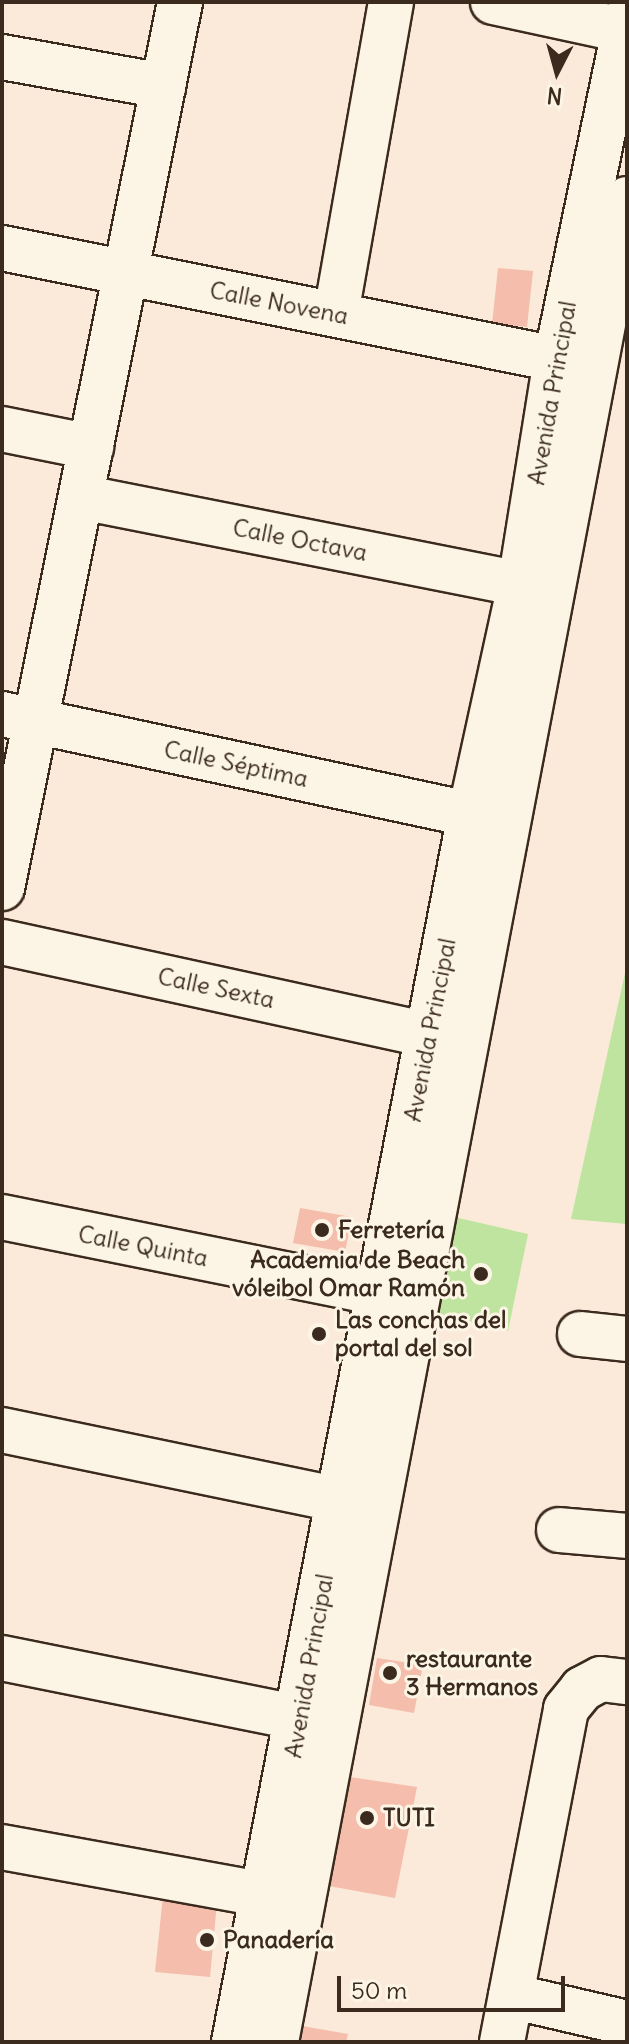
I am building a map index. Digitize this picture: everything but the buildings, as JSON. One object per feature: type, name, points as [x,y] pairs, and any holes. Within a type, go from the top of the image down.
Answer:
[{"type":"street","points":[[2,888],[19,717],[81,497],[180,2]]},
{"type":"street","points":[[336,314],[391,2]]},
{"type":"street","points":[[493,2],[626,26]]},
{"type":"street","name":"Avenida Principal","points":[[234,2042],[276,1946],[266,1895],[300,1718],[358,1504],[379,1293],[470,814],[520,584],[556,359],[626,26]]},
{"type":"street","points":[[2,57],[163,86]]},
{"type":"street","name":"Avenida Principal","points":[[276,2042],[276,1946],[358,1504],[627,199]]},
{"type":"street","name":"Calle Novena","points":[[2,248],[556,359]]},
{"type":"street","points":[[2,429],[91,447]]},
{"type":"street","name":"Calle Octava","points":[[81,497],[520,584]]},
{"type":"street","name":"Calle Séptima","points":[[19,717],[470,814]]},
{"type":"street","name":"Calle Sexta","points":[[2,942],[430,1035]]},
{"type":"street","name":"Calle Quinta","points":[[2,1217],[379,1293]]},
{"type":"street","points":[[580,1334],[627,1339]]},
{"type":"street","points":[[2,1430],[358,1504]]},
{"type":"street","points":[[559,1530],[627,1536]]},
{"type":"street","points":[[2,1658],[300,1718]]},
{"type":"street","points":[[502,2042],[566,1709],[582,1689],[601,1679],[627,1682]]},
{"type":"street","points":[[2,1847],[266,1895]]},
{"type":"street","points":[[511,1996],[627,2023]]},
{"type":"green space","points":[[627,964],[627,1224],[571,1219]]},
{"type":"green space","name":"Academia de Beach vóleibol Omar Ramón","points":[[454,1217],[528,1234],[508,1331],[436,1313]]},
{"type":"place","name":"Ferretería","points":[[322,1230]]},
{"type":"place","name":"Academia de Beach vóleibol Omar Ramón","points":[[481,1274]]},
{"type":"place","name":"Las conchas del portal del sol","points":[[319,1334]]},
{"type":"place","name":"restaurante 3 Hermanos","points":[[390,1673]]},
{"type":"place","name":"TUTI","points":[[367,1818]]},
{"type":"place","name":"Panadería","points":[[207,1940]]}]
